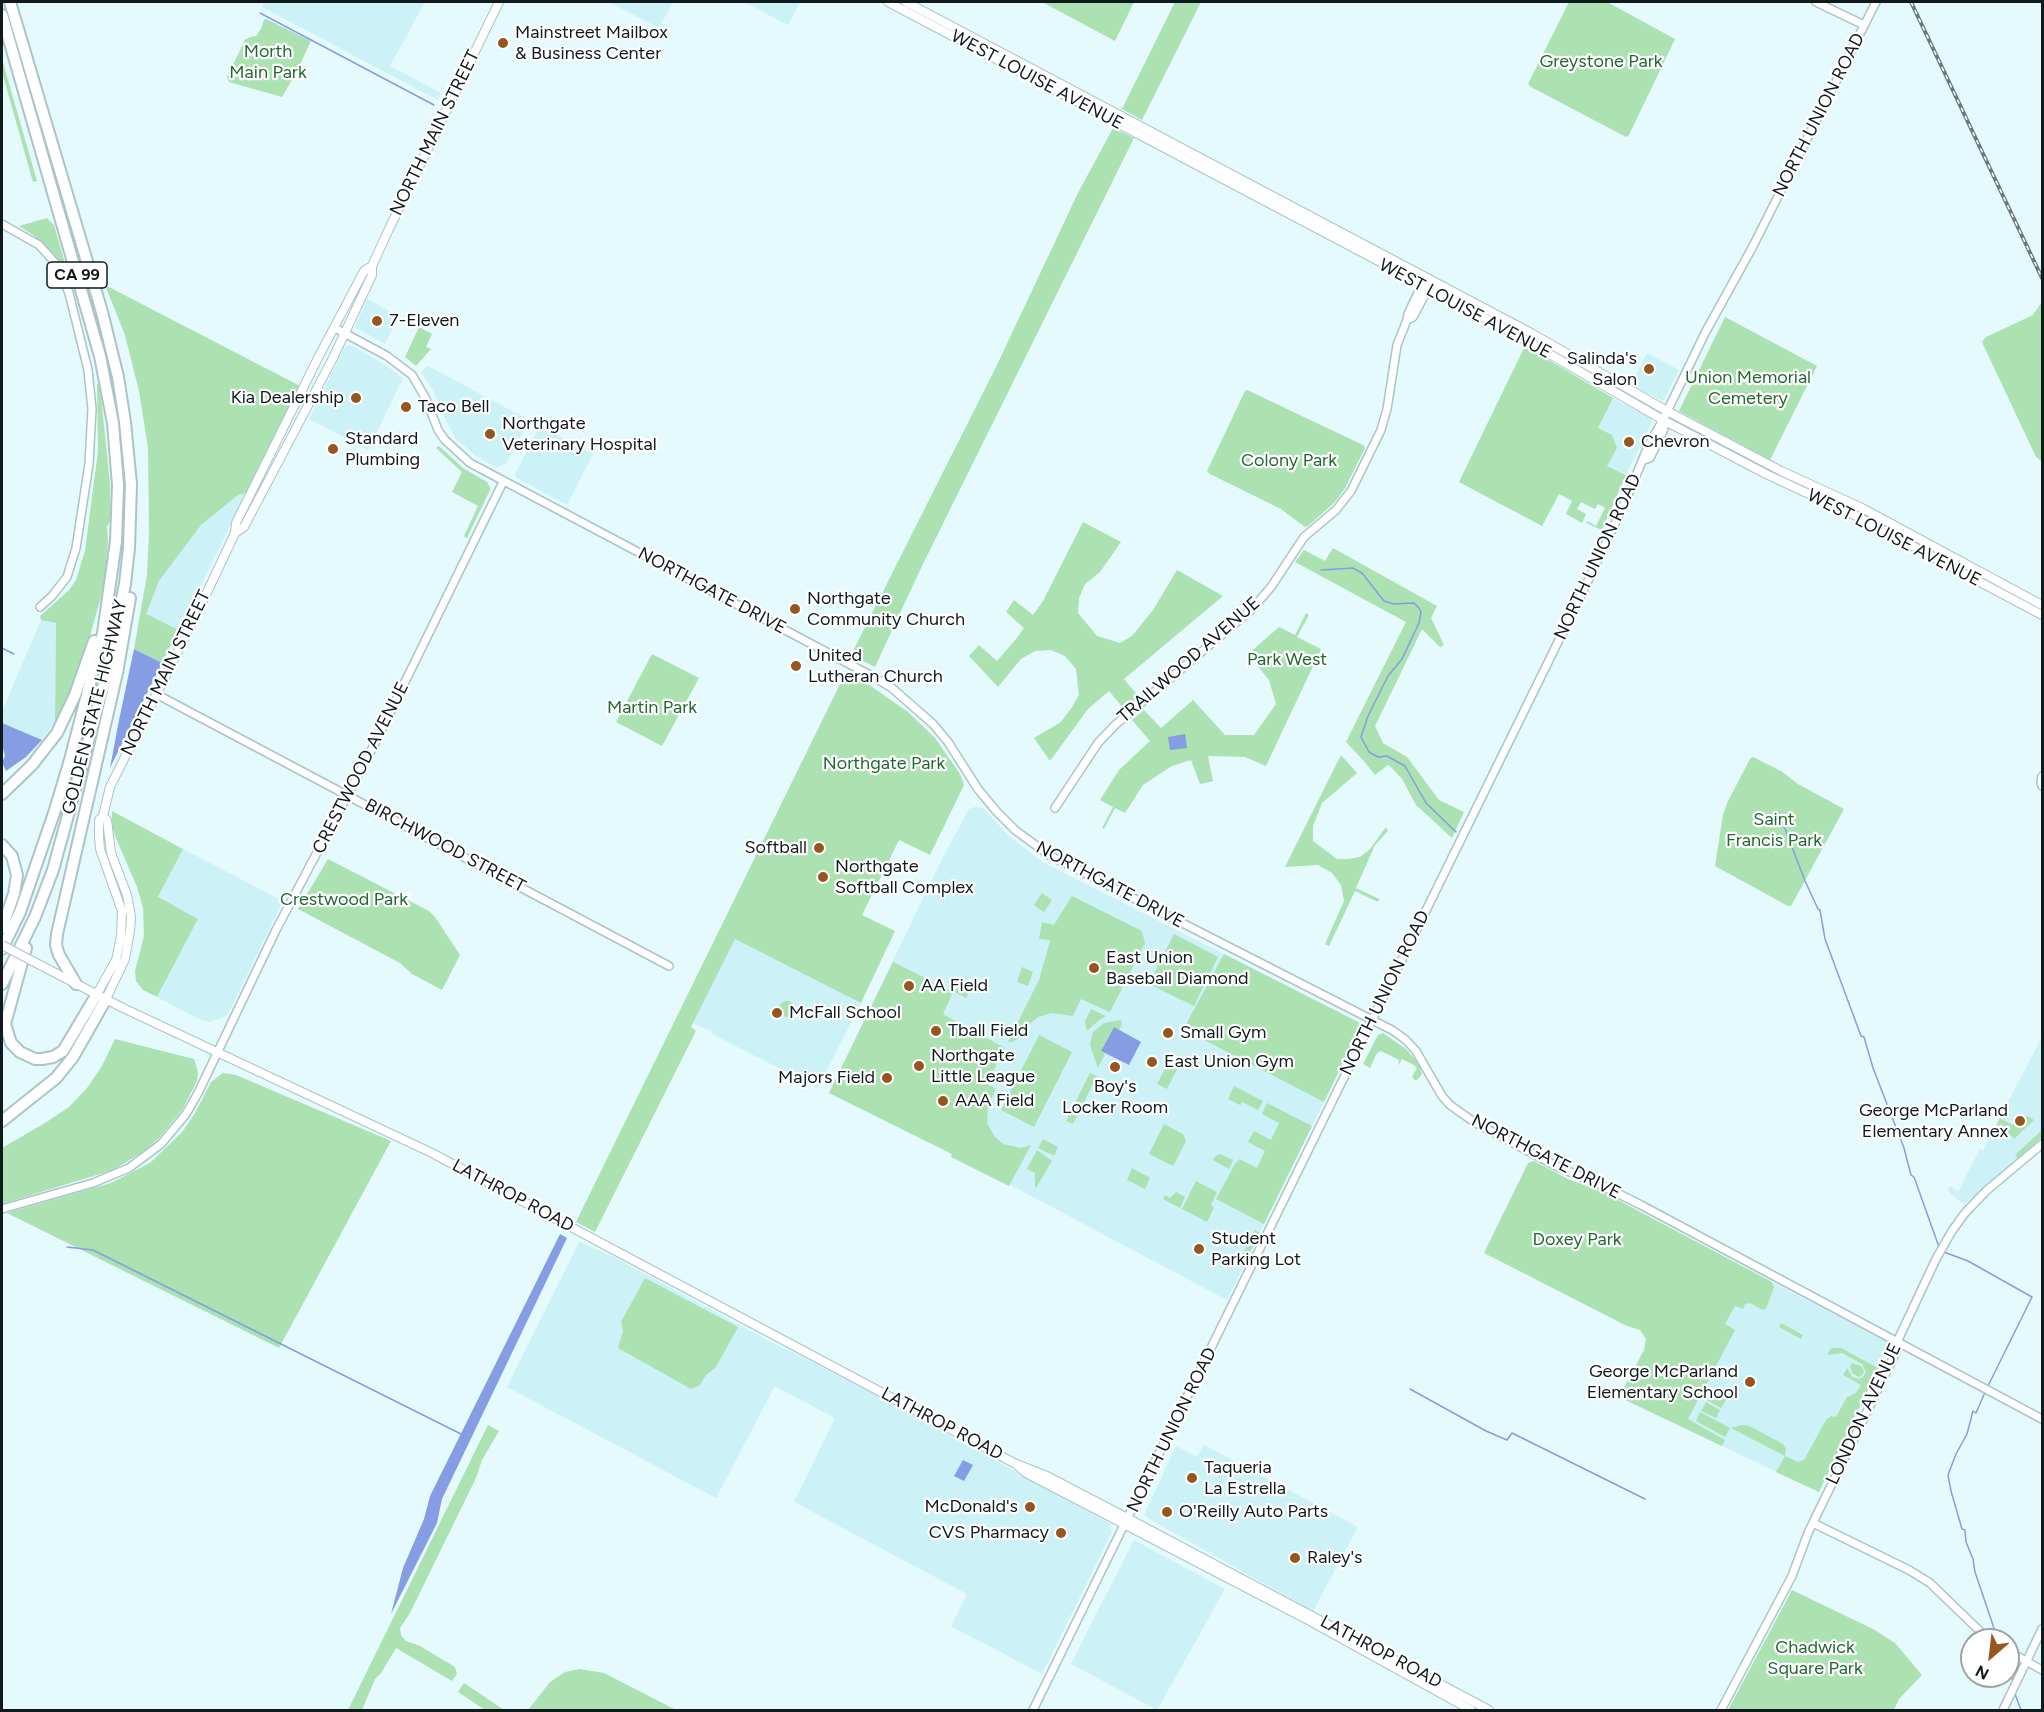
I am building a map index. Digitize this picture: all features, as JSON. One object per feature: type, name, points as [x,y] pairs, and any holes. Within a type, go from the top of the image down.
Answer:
[{"type":"highway","name":"GOLDEN STATE HIGHWAY","points":[[2,984],[34,917],[53,870],[117,632],[129,548],[130,483],[125,422],[118,377],[102,312],[10,2]]},
{"type":"highway","name":"GOLDEN STATE HIGHWAY","points":[[2,15],[90,317],[108,392],[118,485],[116,542],[103,633],[70,760],[39,860],[20,912],[2,950]]},
{"type":"highway","points":[[76,984],[59,955],[56,945],[57,934],[123,642],[135,542],[130,483]]},
{"type":"highway","points":[[2,794],[44,752],[63,723],[82,677],[108,600]]},
{"type":"highway","points":[[2,845],[12,856],[17,875],[14,894],[2,928]]},
{"type":"highway","points":[[34,917],[5,1020],[7,1036],[14,1047],[23,1055],[35,1059],[53,1058],[66,1047],[101,997]]},
{"type":"highway","points":[[2,1120],[56,1078],[73,1057],[101,997]]},
{"type":"main road","name":"NORTH MAIN STREET","points":[[235,532],[244,527],[344,334],[372,275],[372,266],[499,2]]},
{"type":"main road","name":"WEST LOUISE AVENUE","points":[[888,2],[1427,283],[1533,334],[1667,411],[1780,471],[1862,508],[2043,605]]},
{"type":"main road","name":"WEST LOUISE AVENUE","points":[[906,2],[1427,283],[1663,420],[1766,474],[1858,517],[2043,615]]},
{"type":"main road","name":"NORTH MAIN STREET","points":[[101,997],[125,959],[131,917],[127,895],[111,853],[107,820],[104,816],[110,788],[235,532],[236,523],[364,271],[372,266]]},
{"type":"main road","name":"LATHROP ROAD","points":[[2,945],[101,997],[432,1153],[1016,1464],[1047,1476],[1126,1522],[1489,1710]]},
{"type":"main road","name":"LATHROP ROAD","points":[[1307,1616],[1471,1710]]},
{"type":"street","points":[[1816,2],[1864,26]]},
{"type":"street","name":"NORTH UNION ROAD","points":[[1033,1710],[1581,595],[1644,460],[1649,444],[1705,333],[1752,248],[1876,2]]},
{"type":"street","points":[[2,224],[39,245],[57,265],[65,281],[88,370],[92,409],[89,464],[75,558],[61,586],[40,607]]},
{"type":"street","name":"TRAILWOOD AVENUE","points":[[1055,808],[1098,743],[1115,725],[1252,609],[1271,587],[1304,537],[1346,499],[1356,483],[1380,430],[1387,409],[1397,345],[1408,314],[1427,283]]},
{"type":"street","name":"NORTHGATE DRIVE","points":[[334,328],[385,355],[403,368],[418,384],[438,430],[470,464],[892,688],[933,724],[948,742],[978,789],[997,812],[1015,830],[1049,855],[1372,1020],[1406,1040],[1422,1061],[1442,1096],[1474,1122],[1557,1167],[1597,1183],[1641,1205],[2043,1419]]},
{"type":"street","name":"CRESTWOOD AVENUE","points":[[2,1209],[111,1177],[144,1158],[175,1129],[192,1103],[276,930],[349,795],[503,482]]},
{"type":"street","name":"BIRCHWOOD STREET","points":[[156,694],[669,966]]},
{"type":"street","points":[[2043,777],[2041,782],[2043,786]]},
{"type":"street","name":"LONDON AVENUE","points":[[1721,1710],[1792,1576],[1813,1522],[1897,1350],[1897,1342],[1936,1259],[1959,1221],[1986,1191],[2043,1144]]},
{"type":"street","points":[[1813,1522],[1910,1570],[1930,1583],[1977,1628]]},
{"type":"street","points":[[2003,1710],[2043,1629]]},
{"type":"street","points":[[2020,1658],[2043,1670]]},
{"type":"shaded area","points":[[264,2],[425,2],[390,66],[441,93],[438,100],[262,7]]},
{"type":"shaded area","points":[[609,2],[673,2],[659,28]]},
{"type":"shaded area","points":[[744,2],[800,2],[788,25]]},
{"type":"shaded area","name":"7-Eleven","points":[[367,299],[399,316],[385,344],[355,327]]},
{"type":"shaded area","name":"Kia Dealership","points":[[346,345],[384,364],[403,378],[368,450],[309,419]]},
{"type":"shaded area","points":[[1647,353],[1679,370],[1663,401],[1631,385]]},
{"type":"shaded area","points":[[428,366],[529,420],[506,464],[496,467],[476,456],[456,439],[433,390],[421,372]]},
{"type":"shaded area","name":"Chevron","points":[[1613,398],[1651,418],[1652,422],[1626,475],[1607,466],[1598,428]]},
{"type":"shaded area","points":[[540,426],[593,454],[567,505],[517,478],[515,474]]},
{"type":"shaded area","points":[[246,493],[179,630],[145,614],[159,581],[201,525],[238,495]]},
{"type":"shaded area","points":[[41,620],[56,623],[55,722],[42,740],[2,723],[2,711]]},
{"type":"shaded area","points":[[975,807],[984,809],[1010,837],[1044,863],[1362,1024],[1227,1300],[952,1154],[829,1093],[942,859],[969,809]]},
{"type":"shaded area","points":[[183,849],[283,901],[228,1014],[209,1022],[157,997],[198,919],[158,898]]},
{"type":"shaded area","name":"McFall School","points":[[735,938],[861,1003],[818,1088],[693,1023]]},
{"type":"shaded area","name":"George McParland Elementary Annex","points":[[2042,1037],[2042,1137],[1969,1201],[1962,1203],[1947,1190],[1951,1186],[1958,1192],[1980,1149],[1983,1150]]},
{"type":"shaded area","points":[[579,1242],[614,1257],[782,1348],[887,1401],[1109,1523],[1112,1532],[1042,1674],[951,1626],[967,1594],[794,1502],[835,1418],[775,1386],[716,1498],[507,1387]]},
{"type":"shaded area","name":"George McParland Elementary School","points":[[1701,1245],[1887,1342],[1888,1349],[1819,1492],[1619,1397]]},
{"type":"shaded area","points":[[1204,1445],[1358,1527],[1313,1611],[1144,1515],[1176,1446],[1197,1457]]},
{"type":"shaded area","points":[[1134,1540],[1225,1589],[1157,1710],[1071,1664]]},
{"type":"green space","points":[[1042,2],[1134,2],[1115,41]]},
{"type":"green space","points":[[1175,2],[1201,2],[1142,120],[1122,109]]},
{"type":"green space","name":"Greystone Park","points":[[1569,2],[1607,2],[1675,39],[1626,137],[1528,84]]},
{"type":"green space","name":"Morth Main Park","points":[[266,19],[311,41],[282,97],[229,82],[227,77],[245,40],[256,36]]},
{"type":"green space","points":[[2,59],[37,181],[33,182],[2,72]]},
{"type":"green space","points":[[1113,128],[1134,138],[921,568],[875,667],[851,655],[996,367],[1078,193]]},
{"type":"green space","points":[[47,218],[54,225],[71,284],[59,260],[33,235],[19,226]]},
{"type":"green space","points":[[105,285],[300,386],[246,493],[238,495],[201,525],[159,581],[146,614],[179,630],[162,663],[134,649],[147,575],[148,448],[139,391],[125,335]]},
{"type":"green space","points":[[2041,303],[2041,461],[2036,457],[1982,342],[1986,337],[2033,315]]},
{"type":"green space","name":"Union Memorial Cemetery","points":[[1725,317],[1817,366],[1770,460],[1679,411]]},
{"type":"green space","points":[[419,327],[432,334],[426,347],[431,349],[416,366],[405,357]]},
{"type":"green space","points":[[1525,346],[1613,398],[1598,428],[1612,435],[1617,448],[1607,466],[1626,475],[1602,530],[1586,523],[1587,521],[1596,526],[1605,508],[1598,504],[1595,509],[1581,502],[1577,509],[1586,514],[1582,523],[1566,514],[1572,501],[1559,494],[1542,526],[1459,482]]},
{"type":"green space","points":[[97,384],[99,384],[102,405],[110,484],[110,521],[107,527],[104,586],[70,693],[55,722],[56,623],[41,620],[40,616],[69,590],[76,580],[85,551],[98,451]]},
{"type":"green space","name":"Colony Park","points":[[1247,390],[1363,445],[1365,448],[1344,490],[1334,503],[1308,526],[1305,527],[1281,509],[1207,471]]},
{"type":"green space","points":[[439,446],[463,468],[487,482],[490,487],[467,538],[464,536],[478,506],[452,492],[462,472],[436,448]]},
{"type":"green space","points":[[1083,522],[1121,542],[1100,572],[1085,584],[1079,598],[1078,613],[1097,636],[1120,643],[1132,636],[1153,610],[1177,570],[1223,596],[1124,679],[1139,697],[1124,709],[1109,691],[1088,709],[1050,761],[1034,738],[1061,722],[1072,707],[1079,695],[1076,669],[1065,656],[1051,650],[1035,651],[1021,659],[998,687],[969,656],[979,645],[997,661],[1016,639],[1024,628],[1006,612],[1014,600],[1033,615],[1043,601]]},
{"type":"green space","name":"Park West","points":[[1333,548],[1437,606],[1431,618],[1444,645],[1440,647],[1422,629],[1375,726],[1383,743],[1407,757],[1439,800],[1464,812],[1452,838],[1416,805],[1402,779],[1390,766],[1388,765],[1375,775],[1346,742],[1406,622],[1295,562],[1304,550],[1325,561]]},
{"type":"green space","name":"Park West","points":[[1306,613],[1309,615],[1297,637],[1321,649],[1266,766],[1245,757],[1208,756],[1213,781],[1200,784],[1191,760],[1172,766],[1143,785],[1125,813],[1115,808],[1104,829],[1102,828],[1113,807],[1100,800],[1119,770],[1150,741],[1132,720],[1144,710],[1161,728],[1193,700],[1225,735],[1254,735],[1276,704],[1269,680],[1248,654],[1279,627],[1295,635]]},
{"type":"green space","name":"Martin Park","points":[[652,654],[699,678],[662,746],[616,722]]},
{"type":"green space","name":"Northgate Park","points":[[846,672],[865,682],[908,712],[935,738],[960,774],[964,785],[930,855],[899,840],[862,915],[895,931],[861,1003],[735,939],[691,1027],[696,1031],[595,1232],[576,1222]]},
{"type":"green space","points":[[1341,755],[1357,773],[1322,803],[1313,826],[1313,841],[1337,859],[1348,859],[1360,857],[1370,849],[1386,827],[1388,831],[1375,845],[1356,888],[1379,899],[1378,902],[1355,891],[1329,946],[1325,944],[1344,901],[1341,885],[1332,873],[1318,865],[1285,867]]},
{"type":"green space","name":"Saint Francis Park","points":[[1753,757],[1844,809],[1791,906],[1715,866],[1723,815],[1728,801]]},
{"type":"green space","points":[[112,811],[183,849],[158,897],[198,919],[157,997],[143,990],[136,981],[135,971],[144,936],[143,908],[137,887],[115,836]]},
{"type":"green space","name":"Crestwood Park","points":[[328,859],[429,911],[435,917],[460,955],[442,990],[412,974],[400,963],[298,909]]},
{"type":"green space","points":[[1042,893],[1052,900],[1044,912],[1034,905]]},
{"type":"green space","name":"East Union Baseball Diamond","points":[[1072,896],[1142,931],[1145,943],[1110,1012],[1081,999],[1073,1016],[1052,1013],[1038,1017],[1025,1028],[1019,1038],[1008,1042],[1039,980],[1049,945],[1050,940],[1039,939],[1042,922],[1054,925]]},
{"type":"green space","points":[[1174,934],[1218,957],[1194,1006],[1149,984]]},
{"type":"green space","points":[[1224,954],[1362,1024],[1324,1102],[1185,1030],[1184,1028]]},
{"type":"green space","name":"Northgate Little League","points":[[893,962],[953,992],[943,1014],[1005,1048],[987,1084],[996,1089],[988,1106],[987,1123],[995,1137],[1003,1144],[1021,1148],[1031,1145],[1009,1186],[951,1157],[952,1154],[829,1093]]},
{"type":"green space","points":[[1022,967],[1033,972],[1028,986],[1017,982]]},
{"type":"green space","points":[[962,979],[973,985],[966,998],[955,992]]},
{"type":"green space","points":[[784,1001],[790,1001],[795,1009],[793,1015],[784,1017],[779,1012],[779,1006]]},
{"type":"green space","points":[[1091,1009],[1106,1016],[1087,1031],[1085,1021]]},
{"type":"green space","points":[[1121,1020],[1119,1030],[1113,1028],[1101,1051],[1105,1054],[1098,1068],[1090,1045],[1093,1032],[1104,1023]]},
{"type":"green space","points":[[1383,1033],[1406,1049],[1419,1064],[1422,1074],[1416,1081],[1412,1077],[1417,1068],[1414,1065],[1402,1059],[1398,1066],[1399,1060],[1381,1051],[1377,1053],[1370,1068],[1363,1064],[1378,1035]]},
{"type":"green space","points":[[1039,1035],[1072,1052],[1034,1127],[1001,1110]]},
{"type":"green space","points":[[115,1039],[194,1059],[198,1072],[197,1081],[182,1110],[159,1138],[143,1152],[113,1170],[2,1204],[2,1148],[69,1107],[87,1088],[102,1066]]},
{"type":"green space","points":[[1172,1055],[1182,1060],[1167,1089],[1157,1084]]},
{"type":"green space","points":[[223,1073],[236,1075],[391,1141],[279,1348],[7,1213],[111,1183],[150,1163],[183,1131],[211,1082]]},
{"type":"green space","points":[[1090,1073],[1097,1076],[1073,1124],[1066,1121]]},
{"type":"green space","points":[[1234,1086],[1263,1101],[1258,1110],[1242,1102],[1240,1105],[1228,1099]]},
{"type":"green space","points":[[1267,1103],[1312,1126],[1264,1224],[1216,1199],[1239,1159],[1257,1168],[1265,1151],[1248,1142],[1254,1131],[1271,1140],[1279,1123],[1262,1114]]},
{"type":"green space","points":[[2027,1116],[2034,1120],[2014,1139],[2001,1124],[1999,1126],[1997,1124],[2000,1118],[2012,1125],[2020,1118]]},
{"type":"green space","points":[[1164,1124],[1183,1134],[1186,1141],[1173,1166],[1149,1154]]},
{"type":"green space","points":[[2042,1130],[2042,1137],[2018,1158],[2015,1155]]},
{"type":"green space","points":[[1043,1139],[1058,1147],[1054,1156],[1038,1148]]},
{"type":"green space","points":[[1037,1150],[1052,1161],[1036,1188],[1035,1173],[1027,1169]]},
{"type":"green space","points":[[1220,1154],[1233,1160],[1229,1169],[1213,1160]]},
{"type":"green space","name":"Doxey Park","points":[[1534,1161],[1568,1179],[1603,1192],[1772,1282],[1774,1287],[1766,1309],[1763,1310],[1750,1303],[1745,1304],[1743,1309],[1735,1306],[1725,1324],[1735,1330],[1688,1419],[1725,1440],[1722,1446],[1619,1397],[1644,1350],[1646,1339],[1640,1330],[1627,1326],[1484,1253],[1528,1163]]},
{"type":"green space","points":[[1132,1168],[1150,1178],[1145,1189],[1127,1180]]},
{"type":"green space","points":[[1196,1181],[1217,1192],[1211,1205],[1214,1207],[1207,1222],[1182,1209]]},
{"type":"green space","points":[[1176,1192],[1185,1197],[1180,1208],[1163,1199],[1165,1195],[1170,1198]]},
{"type":"green space","points":[[1255,1230],[1260,1233],[1243,1267],[1234,1263],[1236,1258],[1240,1260]]},
{"type":"green space","points":[[645,1278],[738,1327],[716,1367],[706,1375],[700,1385],[691,1389],[618,1348],[623,1331],[621,1322]]},
{"type":"green space","points":[[1781,1323],[1803,1335],[1801,1339],[1779,1327]]},
{"type":"green space","points":[[1831,1348],[1841,1348],[1878,1368],[1819,1492],[1776,1472],[1785,1456],[1798,1462],[1804,1460],[1826,1420],[1831,1416],[1836,1417],[1847,1397],[1856,1393],[1861,1385],[1843,1375],[1847,1368],[1852,1377],[1859,1379],[1863,1377],[1866,1372],[1862,1364],[1842,1353],[1827,1355]]},
{"type":"green space","points":[[1852,1363],[1861,1366],[1864,1371],[1859,1377],[1853,1374],[1850,1367]]},
{"type":"green space","points":[[1711,1392],[1726,1400],[1721,1408],[1707,1400]]},
{"type":"green space","points":[[1706,1402],[1720,1410],[1716,1418],[1701,1411]]},
{"type":"green space","points":[[1700,1412],[1730,1428],[1725,1437],[1696,1421]]},
{"type":"green space","points":[[488,1425],[499,1431],[482,1460],[476,1478],[410,1613],[400,1628],[401,1635],[406,1641],[420,1646],[455,1667],[457,1674],[452,1681],[396,1648],[375,1679],[362,1710],[348,1710]]},
{"type":"green space","points":[[1749,1426],[1783,1444],[1786,1449],[1785,1456],[1731,1428]]},
{"type":"green space","name":"Chadwick Square Park","points":[[1792,1590],[1873,1629],[1895,1643],[1922,1675],[1899,1699],[1894,1710],[1728,1710]]},
{"type":"green space","points":[[580,1669],[604,1673],[676,1710],[528,1710],[550,1682],[565,1672]]},
{"type":"green space","points":[[464,1683],[504,1710],[485,1710],[458,1692]]},
{"type":"water","points":[[134,649],[162,663],[110,768],[119,720]]},
{"type":"water","points":[[2,723],[42,740],[26,757],[6,771],[2,762],[5,756],[2,745]]},
{"type":"water","points":[[1185,734],[1187,748],[1170,750],[1168,737]]},
{"type":"water","points":[[1114,1027],[1141,1042],[1129,1065],[1101,1051]]},
{"type":"water","points":[[560,1234],[567,1238],[442,1499],[437,1523],[391,1614],[403,1568],[424,1519],[430,1496]]},
{"type":"water","points":[[963,1460],[973,1465],[964,1481],[954,1476]]},
{"type":"waterway","points":[[260,13],[434,105]]},
{"type":"waterway","points":[[1321,570],[1353,568],[1362,573],[1384,601],[1394,604],[1414,603],[1419,608],[1421,612],[1419,623],[1402,659],[1388,676],[1368,716],[1361,737],[1369,752],[1378,757],[1387,756],[1405,766],[1426,803],[1456,832]]},
{"type":"waterway","points":[[2,648],[14,654]]},
{"type":"waterway","points":[[1779,813],[1805,881],[1820,910],[1825,939],[1861,1036],[1864,1037],[1873,1068],[1904,1148],[1911,1175],[1914,1177],[1939,1247]]},
{"type":"waterway","points":[[67,1247],[93,1250],[461,1434]]},
{"type":"waterway","points":[[1944,1252],[1968,1261],[2032,1297],[1988,1386]]},
{"type":"waterway","points":[[1410,1389],[1486,1431],[1507,1440],[1512,1433],[1645,1499]]},
{"type":"waterway","points":[[1986,1390],[1976,1413],[1973,1411],[1967,1434],[1948,1475],[1962,1529],[1965,1530],[1966,1542],[1994,1628]]},
{"type":"waterway","points":[[2015,1694],[2021,1710]]},
{"type":"railway","points":[[1911,2],[2042,278]]},
{"type":"place","name":"Mainstreet Mailbox & Business Center","points":[[503,43]]},
{"type":"place","name":"7-Eleven","points":[[377,321]]},
{"type":"place","name":"Salinda's Salon","points":[[1649,369]]},
{"type":"place","name":"Kia Dealership","points":[[356,398]]},
{"type":"place","name":"Taco Bell","points":[[406,407]]},
{"type":"place","name":"Northgate Veterinary Hospital","points":[[490,434]]},
{"type":"place","name":"Chevron","points":[[1629,442]]},
{"type":"place","name":"Standard Plumbing","points":[[333,449]]},
{"type":"place","name":"Northgate Community Church","points":[[795,609]]},
{"type":"place","name":"United Lutheran Church","points":[[796,666]]},
{"type":"place","name":"Softball","points":[[819,848]]},
{"type":"place","name":"Northgate Softball Complex","points":[[823,877]]},
{"type":"place","name":"East Union Baseball Diamond","points":[[1094,968]]},
{"type":"place","name":"AA Field","points":[[909,986]]},
{"type":"place","name":"McFall School","points":[[777,1013]]},
{"type":"place","name":"Tball Field","points":[[936,1031]]},
{"type":"place","name":"Small Gym","points":[[1168,1033]]},
{"type":"place","name":"East Union Gym","points":[[1152,1062]]},
{"type":"place","name":"Northgate Little League","points":[[919,1066]]},
{"type":"place","name":"Boy's Locker Room","points":[[1115,1067]]},
{"type":"place","name":"Majors Field","points":[[887,1078]]},
{"type":"place","name":"AAA Field","points":[[943,1101]]},
{"type":"place","name":"George McParland Elementary Annex","points":[[2020,1121]]},
{"type":"place","name":"Student Parking Lot","points":[[1199,1249]]},
{"type":"place","name":"George McParland Elementary School","points":[[1750,1382]]},
{"type":"place","name":"Taqueria La Estrella","points":[[1192,1478]]},
{"type":"place","name":"McDonald's","points":[[1030,1507]]},
{"type":"place","name":"O'Reilly Auto Parts","points":[[1167,1512]]},
{"type":"place","name":"CVS Pharmacy","points":[[1061,1533]]},
{"type":"place","name":"Raley's","points":[[1295,1558]]}]
